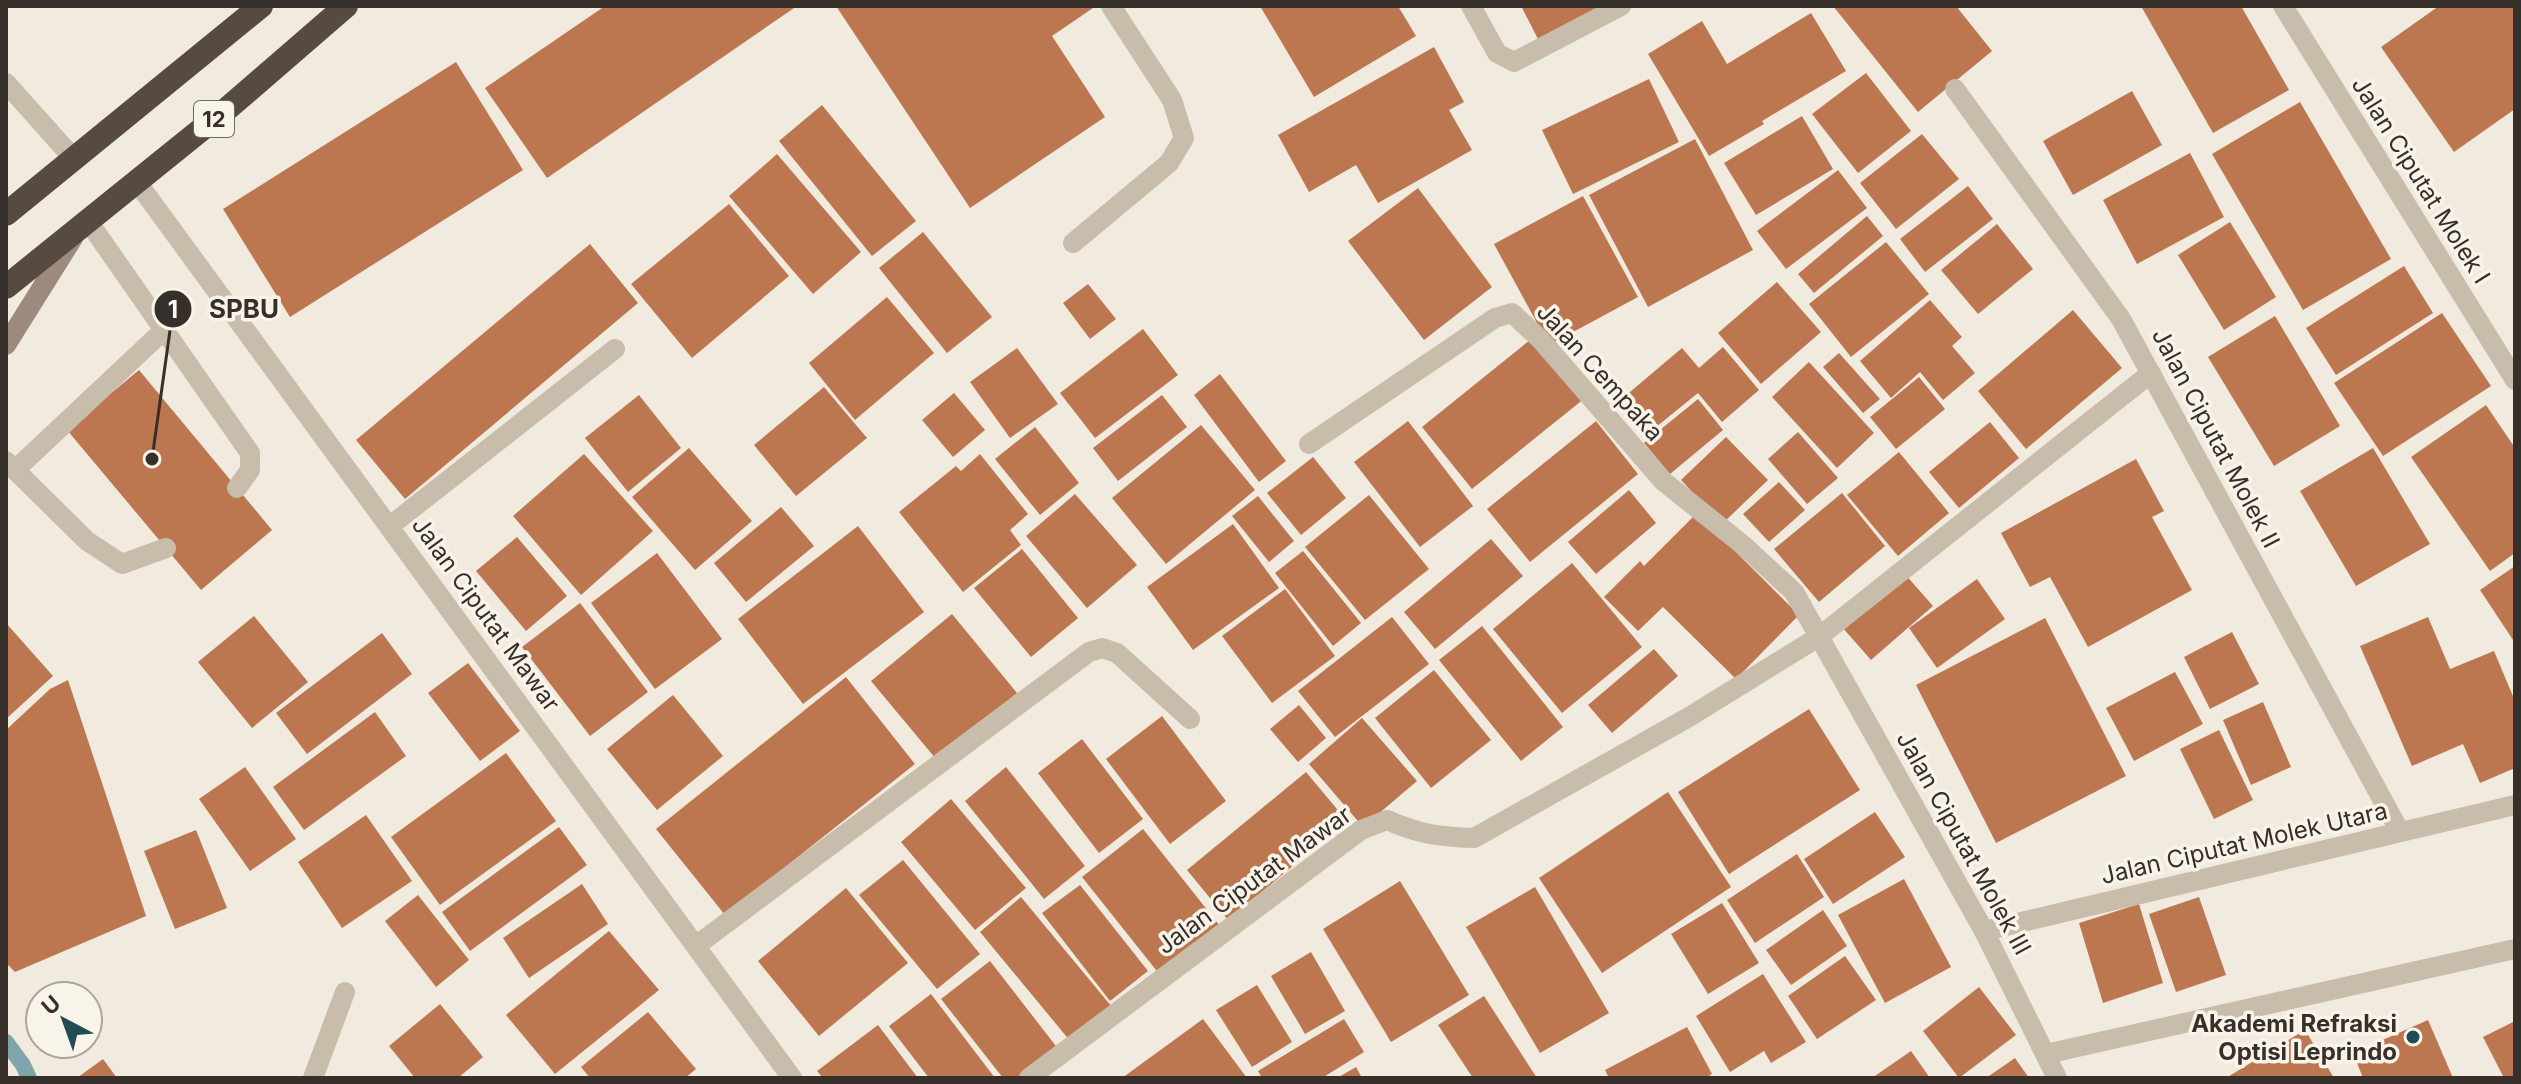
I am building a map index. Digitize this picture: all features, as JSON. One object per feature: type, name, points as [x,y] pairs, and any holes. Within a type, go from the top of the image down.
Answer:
[{"type":"highway","name":"12","points":[[6,214],[261,6]]},
{"type":"highway","name":"12","points":[[6,287],[228,108],[346,6]]},
{"type":"main road","points":[[6,205],[39,187]]},
{"type":"main road","points":[[6,345],[83,224]]},
{"type":"street","points":[[1073,243],[1169,163],[1184,138],[1172,100],[1111,6]]},
{"type":"street","points":[[1471,6],[1497,53],[1514,62],[1621,6]]},
{"type":"street","name":"Jalan Ciputat Molek I","points":[[2283,6],[2515,380]]},
{"type":"street","points":[[6,83],[74,159]]},
{"type":"street","name":"Jalan Ciputat Molek II","points":[[1955,89],[2121,319],[2400,832]]},
{"type":"street","name":"Jalan Ciputat Mawar","points":[[137,182],[792,1078]]},
{"type":"street","points":[[83,224],[164,330],[250,453],[250,470],[237,488]]},
{"type":"street","name":"Jalan Cempaka","points":[[1309,444],[1495,318],[1512,313],[1541,340],[1663,481],[1743,545],[1794,592],[1820,636]]},
{"type":"street","points":[[164,330],[10,465],[87,541],[122,564],[166,548]]},
{"type":"street","points":[[390,526],[615,349]]},
{"type":"street","name":"Jalan Ciputat Mawar","points":[[1029,1078],[1361,830],[1387,820],[1409,830],[1438,837],[1474,838],[1689,717],[1820,636],[2151,373]]},
{"type":"street","name":"Jalan Ciputat Molek III","points":[[1820,636],[1984,931],[2057,1078]]},
{"type":"street","points":[[697,945],[1089,652],[1102,648],[1117,653],[1190,719]]},
{"type":"street","name":"Jalan Ciputat Molek Utara","points":[[1984,931],[2515,805]]},
{"type":"street","points":[[2046,1054],[2515,949]]},
{"type":"street","points":[[313,1078],[345,992]]},
{"type":"building","points":[[605,6],[797,6],[547,178],[485,88]]},
{"type":"building","points":[[836,6],[1092,6],[1052,36],[1105,117],[970,208]]},
{"type":"building","points":[[1260,6],[1398,6],[1416,36],[1314,97]]},
{"type":"building","points":[[1521,6],[1606,6],[1539,41]]},
{"type":"building","points":[[1833,6],[1956,6],[1992,51],[1918,112]]},
{"type":"building","points":[[2141,6],[2241,6],[2289,90],[2213,133]]},
{"type":"building","points":[[2439,6],[2515,6],[2515,109],[2454,152],[2381,47]]},
{"type":"building","points":[[1811,13],[1846,71],[1709,156],[1648,54],[1702,21],[1727,64]]},
{"type":"building","points":[[1434,47],[1464,102],[1449,110],[1472,150],[1378,203],[1356,165],[1309,192],[1278,135]]},
{"type":"building","points":[[456,62],[523,170],[290,317],[223,209]]},
{"type":"building","points":[[1866,73],[1911,131],[1858,173],[1812,114]]},
{"type":"building","points":[[1649,79],[1679,142],[1573,194],[1542,130]]},
{"type":"building","points":[[2132,91],[2162,145],[2073,195],[2043,141]]},
{"type":"building","points":[[2300,102],[2391,259],[2303,310],[2212,154]]},
{"type":"building","points":[[822,105],[916,221],[872,256],[779,141]]},
{"type":"building","points":[[1802,116],[1833,169],[1756,215],[1724,163]]},
{"type":"building","points":[[1922,134],[1959,179],[1896,229],[1860,183]]},
{"type":"building","points":[[1695,139],[1753,250],[1648,307],[1589,195]]},
{"type":"building","points":[[2190,153],[2224,217],[2137,264],[2103,200]]},
{"type":"building","points":[[777,154],[861,252],[813,294],[729,196]]},
{"type":"building","points":[[1838,170],[1867,208],[1786,269],[1757,231]]},
{"type":"building","points":[[1968,186],[1993,219],[1925,272],[1900,239]]},
{"type":"building","points":[[1418,188],[1492,287],[1424,340],[1348,241]]},
{"type":"building","points":[[1583,196],[1638,297],[1549,345],[1494,244]]},
{"type":"building","points":[[729,204],[789,276],[692,358],[631,284]]},
{"type":"building","points":[[1867,216],[1883,236],[1814,293],[1798,274]]},
{"type":"building","points":[[2230,222],[2276,297],[2224,330],[2178,255]]},
{"type":"building","points":[[1997,224],[2033,269],[1978,314],[1941,270]]},
{"type":"building","points":[[923,232],[992,317],[947,353],[879,268]]},
{"type":"building","points":[[1886,242],[1929,294],[1851,357],[1809,304]]},
{"type":"building","points":[[590,244],[638,303],[405,499],[356,440]]},
{"type":"building","points":[[2404,266],[2433,313],[2336,375],[2306,328]]},
{"type":"building","points":[[1777,282],[1821,332],[1761,384],[1718,333]]},
{"type":"building","points":[[1088,284],[1116,319],[1090,339],[1063,303]]},
{"type":"building","points":[[887,297],[934,353],[855,420],[809,363]]},
{"type":"building","points":[[1930,300],[1962,337],[1952,346],[1975,373],[1943,400],[1920,372],[1891,398],[1860,361]]},
{"type":"building","points":[[2073,310],[2122,368],[2026,449],[1978,391]]},
{"type":"building","points":[[2442,313],[2491,386],[2383,456],[2334,383]]},
{"type":"building","points":[[2275,316],[2340,426],[2274,466],[2208,357]]},
{"type":"building","points":[[1143,329],[1178,375],[1095,438],[1060,393]]},
{"type":"building","points":[[1535,336],[1585,398],[1472,489],[1422,427]]},
{"type":"building","points":[[1723,347],[1759,390],[1722,422],[1698,393],[1645,436],[1617,403],[1682,348],[1699,368]]},
{"type":"building","points":[[1017,348],[1058,404],[1010,438],[970,382]]},
{"type":"building","points":[[1839,353],[1880,399],[1863,413],[1823,367]]},
{"type":"building","points":[[1809,362],[1874,433],[1837,468],[1772,397]]},
{"type":"building","points":[[139,370],[272,530],[201,590],[67,430]]},
{"type":"building","points":[[1220,374],[1286,461],[1259,482],[1194,395]]},
{"type":"building","points":[[1919,377],[1945,409],[1896,449],[1870,417]]},
{"type":"building","points":[[824,387],[867,438],[796,496],[754,445]]},
{"type":"building","points":[[954,393],[985,430],[953,457],[922,420]]},
{"type":"building","points":[[639,395],[681,448],[628,492],[585,438]]},
{"type":"building","points":[[1162,395],[1187,427],[1118,481],[1093,448]]},
{"type":"building","points":[[1698,399],[1723,430],[1670,474],[1644,443]]},
{"type":"building","points":[[2486,405],[2515,448],[2515,553],[2490,571],[2411,457]]},
{"type":"building","points":[[1408,421],[1473,506],[1420,547],[1354,462]]},
{"type":"building","points":[[1596,421],[1638,474],[1530,562],[1487,509]]},
{"type":"building","points":[[1990,422],[2019,458],[1959,508],[1929,472]]},
{"type":"building","points":[[1201,425],[1255,490],[1166,564],[1112,498]]},
{"type":"building","points":[[1035,427],[1079,483],[1040,515],[995,459]]},
{"type":"building","points":[[1798,432],[1838,478],[1807,504],[1768,459]]},
{"type":"building","points":[[1726,437],[1768,480],[1722,524],[1681,480]]},
{"type":"building","points":[[689,448],[752,521],[695,570],[632,497]]},
{"type":"building","points":[[2373,448],[2430,544],[2356,586],[2300,491]]},
{"type":"building","points":[[1899,452],[1949,513],[1898,556],[1847,495]]},
{"type":"building","points":[[584,454],[653,531],[581,595],[513,516]]},
{"type":"building","points":[[980,454],[1028,514],[1010,530],[1021,545],[963,592],[899,512],[956,466],[961,471]]},
{"type":"building","points":[[1313,457],[1346,498],[1301,535],[1267,493]]},
{"type":"building","points":[[2136,459],[2164,511],[2152,517],[2192,590],[2088,647],[2050,577],[2030,587],[2001,533]]},
{"type":"building","points":[[1779,482],[1805,510],[1769,542],[1743,514]]},
{"type":"building","points":[[1629,490],[1656,523],[1596,574],[1568,542]]},
{"type":"building","points":[[1842,493],[1885,546],[1819,602],[1774,549]]},
{"type":"building","points":[[1075,494],[1137,565],[1087,608],[1026,536]]},
{"type":"building","points":[[1369,495],[1429,569],[1365,620],[1305,547]]},
{"type":"building","points":[[1258,496],[1294,541],[1269,562],[1232,516]]},
{"type":"building","points":[[781,507],[814,546],[746,602],[714,563]]},
{"type":"building","points":[[1697,513],[1799,615],[1736,679],[1663,607],[1638,631],[1604,597],[1640,561],[1644,566]]},
{"type":"building","points":[[1233,524],[1279,588],[1193,650],[1147,587]]},
{"type":"building","points":[[858,526],[924,612],[803,704],[738,619]]},
{"type":"building","points":[[517,537],[567,596],[526,631],[476,571]]},
{"type":"building","points":[[1491,539],[1523,576],[1435,649],[1404,612]]},
{"type":"building","points":[[1022,549],[1078,618],[1031,657],[974,588]]},
{"type":"building","points":[[1303,551],[1361,623],[1333,646],[1275,573]]},
{"type":"building","points":[[657,553],[722,639],[655,689],[591,603]]},
{"type":"building","points":[[1572,563],[1642,647],[1562,713],[1493,629]]},
{"type":"building","points":[[2515,566],[2515,643],[2480,590]]},
{"type":"building","points":[[1904,573],[1933,606],[1871,660],[1842,627]]},
{"type":"building","points":[[1977,579],[2005,619],[1937,668],[1909,628]]},
{"type":"building","points":[[1285,589],[1335,656],[1272,703],[1222,636]]},
{"type":"building","points":[[580,603],[648,692],[590,736],[522,647]]},
{"type":"building","points":[[952,614],[1017,693],[936,759],[871,681]]},
{"type":"building","points":[[254,616],[308,682],[252,728],[198,662]]},
{"type":"building","points":[[1392,617],[1429,664],[1335,737],[1298,691]]},
{"type":"building","points":[[2428,617],[2450,669],[2494,651],[2515,701],[2515,768],[2480,783],[2463,744],[2412,766],[2360,646]]},
{"type":"building","points":[[2045,618],[2126,776],[1996,843],[1916,685]]},
{"type":"building","points":[[6,623],[53,676],[6,719]]},
{"type":"building","points":[[1482,626],[1563,727],[1521,761],[1439,660]]},
{"type":"building","points":[[2232,632],[2259,684],[2210,709],[2184,657]]},
{"type":"building","points":[[382,633],[412,674],[307,754],[276,713]]},
{"type":"building","points":[[1654,649],[1678,676],[1612,733],[1588,705]]},
{"type":"building","points":[[468,663],[520,731],[480,761],[428,693]]},
{"type":"building","points":[[1434,670],[1491,740],[1431,788],[1375,718]]},
{"type":"building","points":[[2175,672],[2203,724],[2134,761],[2106,708]]},
{"type":"building","points":[[846,677],[915,764],[725,915],[656,829]]},
{"type":"building","points":[[68,680],[146,916],[15,972],[6,963],[6,730],[50,689]]},
{"type":"building","points":[[673,695],[723,756],[657,810],[607,749]]},
{"type":"building","points":[[2263,702],[2291,767],[2251,785],[2223,720]]},
{"type":"building","points":[[1299,705],[1326,738],[1298,762],[1270,729]]},
{"type":"building","points":[[1809,709],[1860,790],[1729,874],[1678,792]]},
{"type":"building","points":[[375,712],[406,756],[304,830],[273,787]]},
{"type":"building","points":[[1162,716],[1226,801],[1170,844],[1106,759]]},
{"type":"building","points":[[1362,718],[1417,781],[1363,827],[1309,764]]},
{"type":"building","points":[[2219,730],[2253,800],[2214,819],[2180,749]]},
{"type":"building","points":[[1082,739],[1143,819],[1099,853],[1038,773]]},
{"type":"building","points":[[506,753],[556,821],[440,905],[391,837]]},
{"type":"building","points":[[245,767],[296,839],[250,871],[199,799]]},
{"type":"building","points":[[1006,767],[1085,866],[1044,899],[965,801]]},
{"type":"building","points":[[1306,772],[1347,821],[1228,920],[1187,870]]},
{"type":"building","points":[[1668,792],[1731,887],[1602,973],[1539,878]]},
{"type":"building","points":[[951,799],[1026,888],[975,930],[901,842]]},
{"type":"building","points":[[1875,812],[1905,857],[1833,904],[1804,859]]},
{"type":"building","points":[[366,815],[412,881],[342,928],[298,862]]},
{"type":"building","points":[[559,827],[587,865],[470,951],[442,912]]},
{"type":"building","points":[[1143,829],[1220,926],[1160,975],[1082,877]]},
{"type":"building","points":[[196,830],[227,908],[175,929],[144,851]]},
{"type":"building","points":[[1797,854],[1824,897],[1755,943],[1727,900]]},
{"type":"building","points":[[903,860],[980,954],[937,989],[859,895]]},
{"type":"building","points":[[1904,879],[1951,967],[1885,1003],[1838,915]]},
{"type":"building","points":[[1400,881],[1469,995],[1391,1042],[1323,929]]},
{"type":"building","points":[[582,884],[608,924],[529,978],[503,938]]},
{"type":"building","points":[[1080,885],[1148,971],[1110,1001],[1042,913]]},
{"type":"building","points":[[1535,887],[1609,1013],[1540,1053],[1466,927]]},
{"type":"building","points":[[846,888],[908,963],[819,1036],[758,961]]},
{"type":"building","points":[[418,895],[469,960],[436,987],[385,921]]},
{"type":"building","points":[[1021,897],[1112,1007],[1071,1042],[980,932]]},
{"type":"building","points":[[2199,897],[2226,975],[2176,992],[2149,914]]},
{"type":"building","points":[[1722,903],[1759,963],[1708,994],[1671,934]]},
{"type":"building","points":[[2139,904],[2163,983],[2103,1003],[2079,923]]},
{"type":"building","points":[[1823,910],[1847,946],[1791,985],[1766,950]]},
{"type":"building","points":[[609,931],[659,990],[555,1074],[506,1015]]},
{"type":"building","points":[[1311,952],[1345,1011],[1305,1034],[1271,976]]},
{"type":"building","points":[[1845,956],[1876,1000],[1817,1039],[1788,996]]},
{"type":"building","points":[[990,961],[1059,1050],[1023,1078],[1003,1078],[941,999]]},
{"type":"building","points":[[1763,974],[1806,1042],[1771,1063],[1764,1051],[1730,1072],[1696,1016]]},
{"type":"building","points":[[1257,985],[1292,1042],[1252,1067],[1216,1010]]},
{"type":"building","points":[[1979,987],[2016,1035],[1959,1078],[1923,1031]]},
{"type":"building","points":[[931,994],[995,1078],[929,1078],[889,1026]]},
{"type":"building","points":[[1484,996],[1537,1078],[1473,1078],[1438,1025]]},
{"type":"building","points":[[440,1004],[483,1057],[458,1078],[415,1078],[389,1046]]},
{"type":"building","points":[[648,1012],[696,1069],[685,1078],[590,1078],[581,1067]]},
{"type":"building","points":[[1203,1019],[1247,1078],[1122,1078]]},
{"type":"building","points":[[1344,1019],[1364,1052],[1322,1078],[1262,1078],[1258,1071]]},
{"type":"building","name":"Akademi Refraksi Optisi Leprindo","points":[[2428,1020],[2453,1078],[2363,1078],[2353,1053]]},
{"type":"building","points":[[2515,1021],[2515,1078],[2504,1078],[2483,1037]]},
{"type":"building","points":[[878,1025],[918,1078],[823,1078],[817,1071]]},
{"type":"building","points":[[1687,1027],[1712,1074],[1705,1078],[1609,1078],[1605,1070]]},
{"type":"building","points":[[2305,1030],[2334,1078],[2226,1078]]},
{"type":"building","points":[[1911,1051],[1930,1078],[1872,1078]]},
{"type":"building","points":[[2015,1058],[2029,1078],[1986,1078]]},
{"type":"building","points":[[104,1060],[117,1078],[77,1078]]},
{"type":"building","points":[[1356,1067],[1362,1078],[1337,1078]]},
{"type":"waterway","points":[[6,1042],[29,1078]]},
{"type":"place","name":"SPBU","points":[[152,459]]},
{"type":"place","name":"Akademi Refraksi Optisi Leprindo","points":[[2413,1037]]}]
